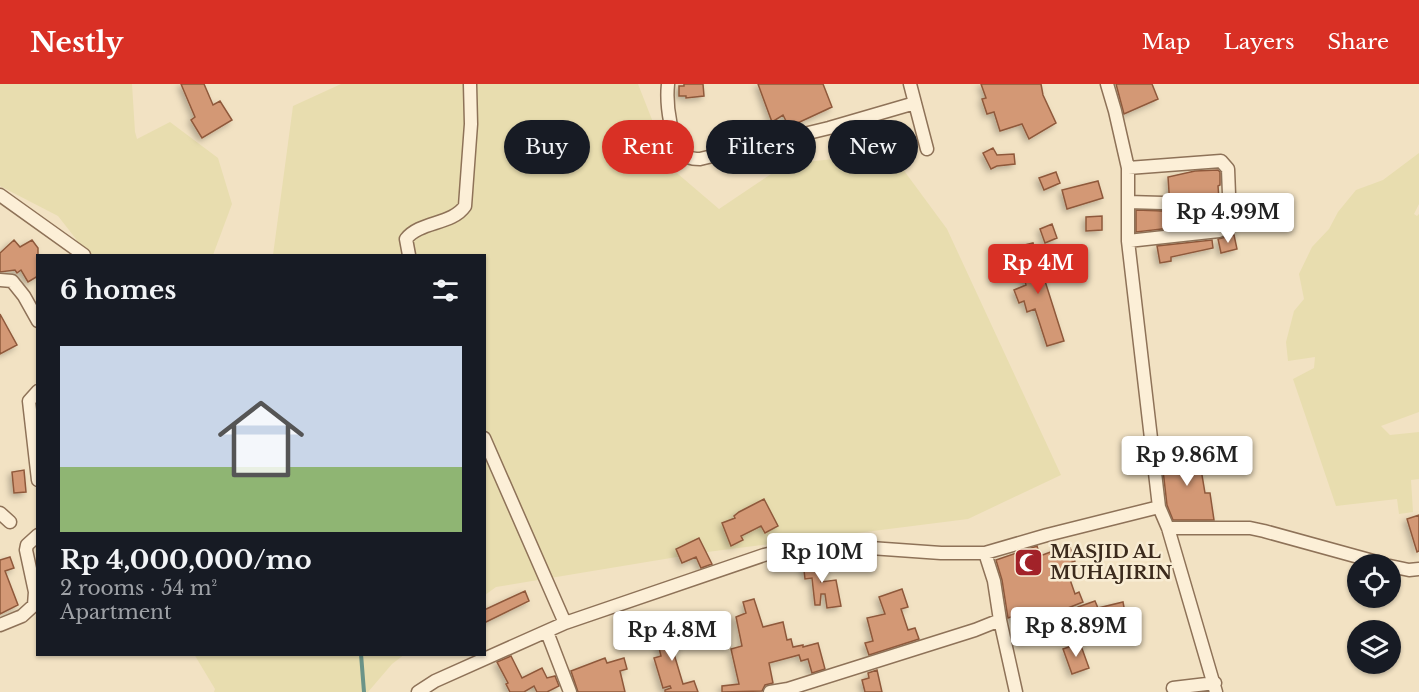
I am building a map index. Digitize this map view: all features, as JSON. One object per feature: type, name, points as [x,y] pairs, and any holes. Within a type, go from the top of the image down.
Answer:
[{"type":"street","points":[[409,254],[406,239],[411,233],[451,216],[465,206],[471,124],[470,84]]},
{"type":"street","points":[[668,84],[667,105],[680,149],[690,158],[700,159],[829,128],[915,102]]},
{"type":"street","points":[[910,84],[927,149]]},
{"type":"street","points":[[1107,84],[1128,168],[1128,241],[1160,507],[1215,687],[1173,688]]},
{"type":"street","points":[[1128,168],[1221,161],[1228,169],[1230,220],[1227,227],[1220,231],[1128,241]]},
{"type":"street","points":[[0,195],[83,254]]},
{"type":"street","points":[[1128,202],[1163,203]]},
{"type":"street","points":[[0,280],[12,281],[36,317]]},
{"type":"street","points":[[36,393],[28,401],[36,464]]},
{"type":"street","points":[[486,443],[565,623]]},
{"type":"street","points":[[418,692],[435,681],[565,623],[764,555],[793,548],[828,545],[941,553],[985,553],[1160,507]]},
{"type":"street","points":[[0,513],[10,522]]},
{"type":"street","points":[[1168,528],[1250,528],[1348,554]]},
{"type":"street","points":[[0,625],[29,611],[35,600],[26,550],[27,545],[36,537]]},
{"type":"street","points":[[985,553],[994,581],[1016,692]]},
{"type":"street","points":[[1401,568],[1409,570],[1419,568]]},
{"type":"street","points":[[770,692],[788,690],[1000,620]]},
{"type":"street","points":[[547,632],[570,692]]},
{"type":"shaded area","points":[[0,84],[132,84],[137,139],[170,122],[218,158],[232,204],[213,254],[84,254],[76,239],[58,216],[0,186]]},
{"type":"shaded area","points":[[341,84],[638,84],[652,120],[602,120],[602,174],[678,174],[719,209],[771,174],[816,174],[816,161],[828,160],[828,174],[906,174],[947,229],[1061,475],[968,519],[707,552],[496,587],[486,594],[486,254],[273,254],[293,106]]},
{"type":"shaded area","points":[[1419,153],[1419,204],[1414,214],[1417,216],[1419,214],[1419,412],[1381,426],[1390,435],[1419,432],[1419,479],[1411,480],[1413,512],[1399,514],[1397,499],[1336,506],[1293,379],[1314,368],[1315,357],[1288,361],[1286,342],[1294,311],[1304,299],[1299,274],[1312,247],[1329,229],[1338,212],[1356,190],[1383,180]]},
{"type":"shaded area","points":[[195,656],[402,656],[392,664],[368,692],[214,692],[215,689]]},
{"type":"building","points":[[181,84],[204,84],[213,105],[220,101],[232,120],[202,138],[191,120],[195,117]]},
{"type":"building","points":[[684,84],[703,84],[704,96],[686,98],[686,96],[679,96],[679,86],[684,86]]},
{"type":"building","points":[[758,84],[823,84],[832,107],[804,120],[786,120],[783,115],[771,120]]},
{"type":"building","points":[[981,84],[1041,84],[1043,95],[1056,123],[1029,139],[1022,124],[1000,131],[994,112],[987,114],[982,99],[986,98]]},
{"type":"building","points":[[1116,84],[1152,84],[1158,99],[1124,114]]},
{"type":"building","points":[[993,148],[997,155],[1014,154],[1015,164],[991,169],[983,153]]},
{"type":"building","points":[[1218,170],[1220,172],[1220,185],[1218,186],[1220,212],[1202,215],[1205,224],[1136,232],[1136,210],[1163,211],[1170,207],[1168,177],[1195,171]]},
{"type":"building","points":[[1056,172],[1060,183],[1044,190],[1039,178]]},
{"type":"building","points":[[1098,181],[1103,198],[1067,209],[1062,190]]},
{"type":"building","points":[[1102,216],[1102,230],[1086,231],[1086,217]]},
{"type":"building","points":[[1052,224],[1057,238],[1045,243],[1040,229]]},
{"type":"building","points":[[1234,235],[1237,249],[1221,253],[1218,239]]},
{"type":"building","points":[[14,240],[20,247],[32,240],[38,248],[36,277],[28,282],[21,270],[17,273],[15,270],[0,272],[0,253]]},
{"type":"building","points":[[1212,240],[1213,248],[1171,257],[1171,261],[1160,263],[1157,246]]},
{"type":"building","points":[[1033,243],[1043,281],[1045,281],[1064,341],[1047,346],[1035,309],[1027,312],[1024,301],[1019,303],[1014,290],[1026,285],[1016,247]]},
{"type":"building","points":[[0,314],[17,345],[0,354]]},
{"type":"building","points":[[1197,445],[1205,493],[1210,493],[1214,520],[1173,520],[1167,505],[1163,470],[1172,470],[1170,452],[1183,450],[1182,446]]},
{"type":"building","points":[[24,470],[26,492],[14,493],[12,472]]},
{"type":"building","points":[[764,499],[778,526],[765,533],[761,526],[741,536],[743,540],[731,546],[722,523],[735,518],[734,516],[739,512]]},
{"type":"building","points":[[1419,515],[1419,551],[1417,552],[1407,519]]},
{"type":"building","points":[[699,538],[712,564],[701,568],[696,557],[682,563],[676,549]]},
{"type":"building","points":[[1069,545],[1075,561],[1065,565],[1075,594],[1079,592],[1083,602],[1053,614],[1058,631],[1020,641],[1014,616],[1008,618],[1002,580],[996,560],[1037,546],[1040,556]]},
{"type":"building","points":[[10,557],[14,568],[5,571],[18,605],[0,614],[0,560]]},
{"type":"building","points":[[811,559],[822,560],[821,582],[836,580],[841,606],[827,608],[825,594],[821,594],[820,605],[815,605],[812,578],[805,579],[803,562],[811,561]]},
{"type":"building","points":[[902,589],[908,607],[901,609],[908,630],[915,628],[919,639],[869,655],[865,643],[873,641],[867,618],[885,614],[879,597]]},
{"type":"building","points":[[525,591],[529,601],[486,622],[486,609]]},
{"type":"building","points":[[754,599],[763,627],[783,622],[787,640],[791,639],[793,647],[818,643],[825,669],[812,673],[808,659],[801,661],[799,655],[769,663],[773,683],[765,685],[762,691],[722,692],[722,686],[739,684],[731,649],[742,646],[736,617],[746,613],[743,602]]},
{"type":"building","points":[[1095,601],[1098,608],[1123,602],[1127,623],[1093,630],[1089,616],[1082,618],[1078,607]]},
{"type":"building","points":[[678,618],[685,641],[671,644],[683,684],[694,681],[698,692],[665,692],[671,688],[670,686],[663,688],[654,658],[661,656],[658,644],[669,642],[666,622]]},
{"type":"building","points":[[1080,643],[1089,668],[1072,674],[1063,649]]},
{"type":"building","points":[[511,656],[522,678],[542,668],[547,678],[555,676],[559,686],[547,692],[537,692],[534,686],[524,692],[510,692],[497,662]]},
{"type":"building","points":[[605,658],[607,663],[624,658],[627,669],[620,671],[625,692],[578,692],[571,671]]},
{"type":"building","points":[[877,670],[882,692],[865,692],[862,680],[869,678],[868,673]]},
{"type":"waterway","points":[[361,656],[364,692]]},
{"type":"place","name":"MASJID AL MUHAJIRIN","points":[[1029,562]]}]
